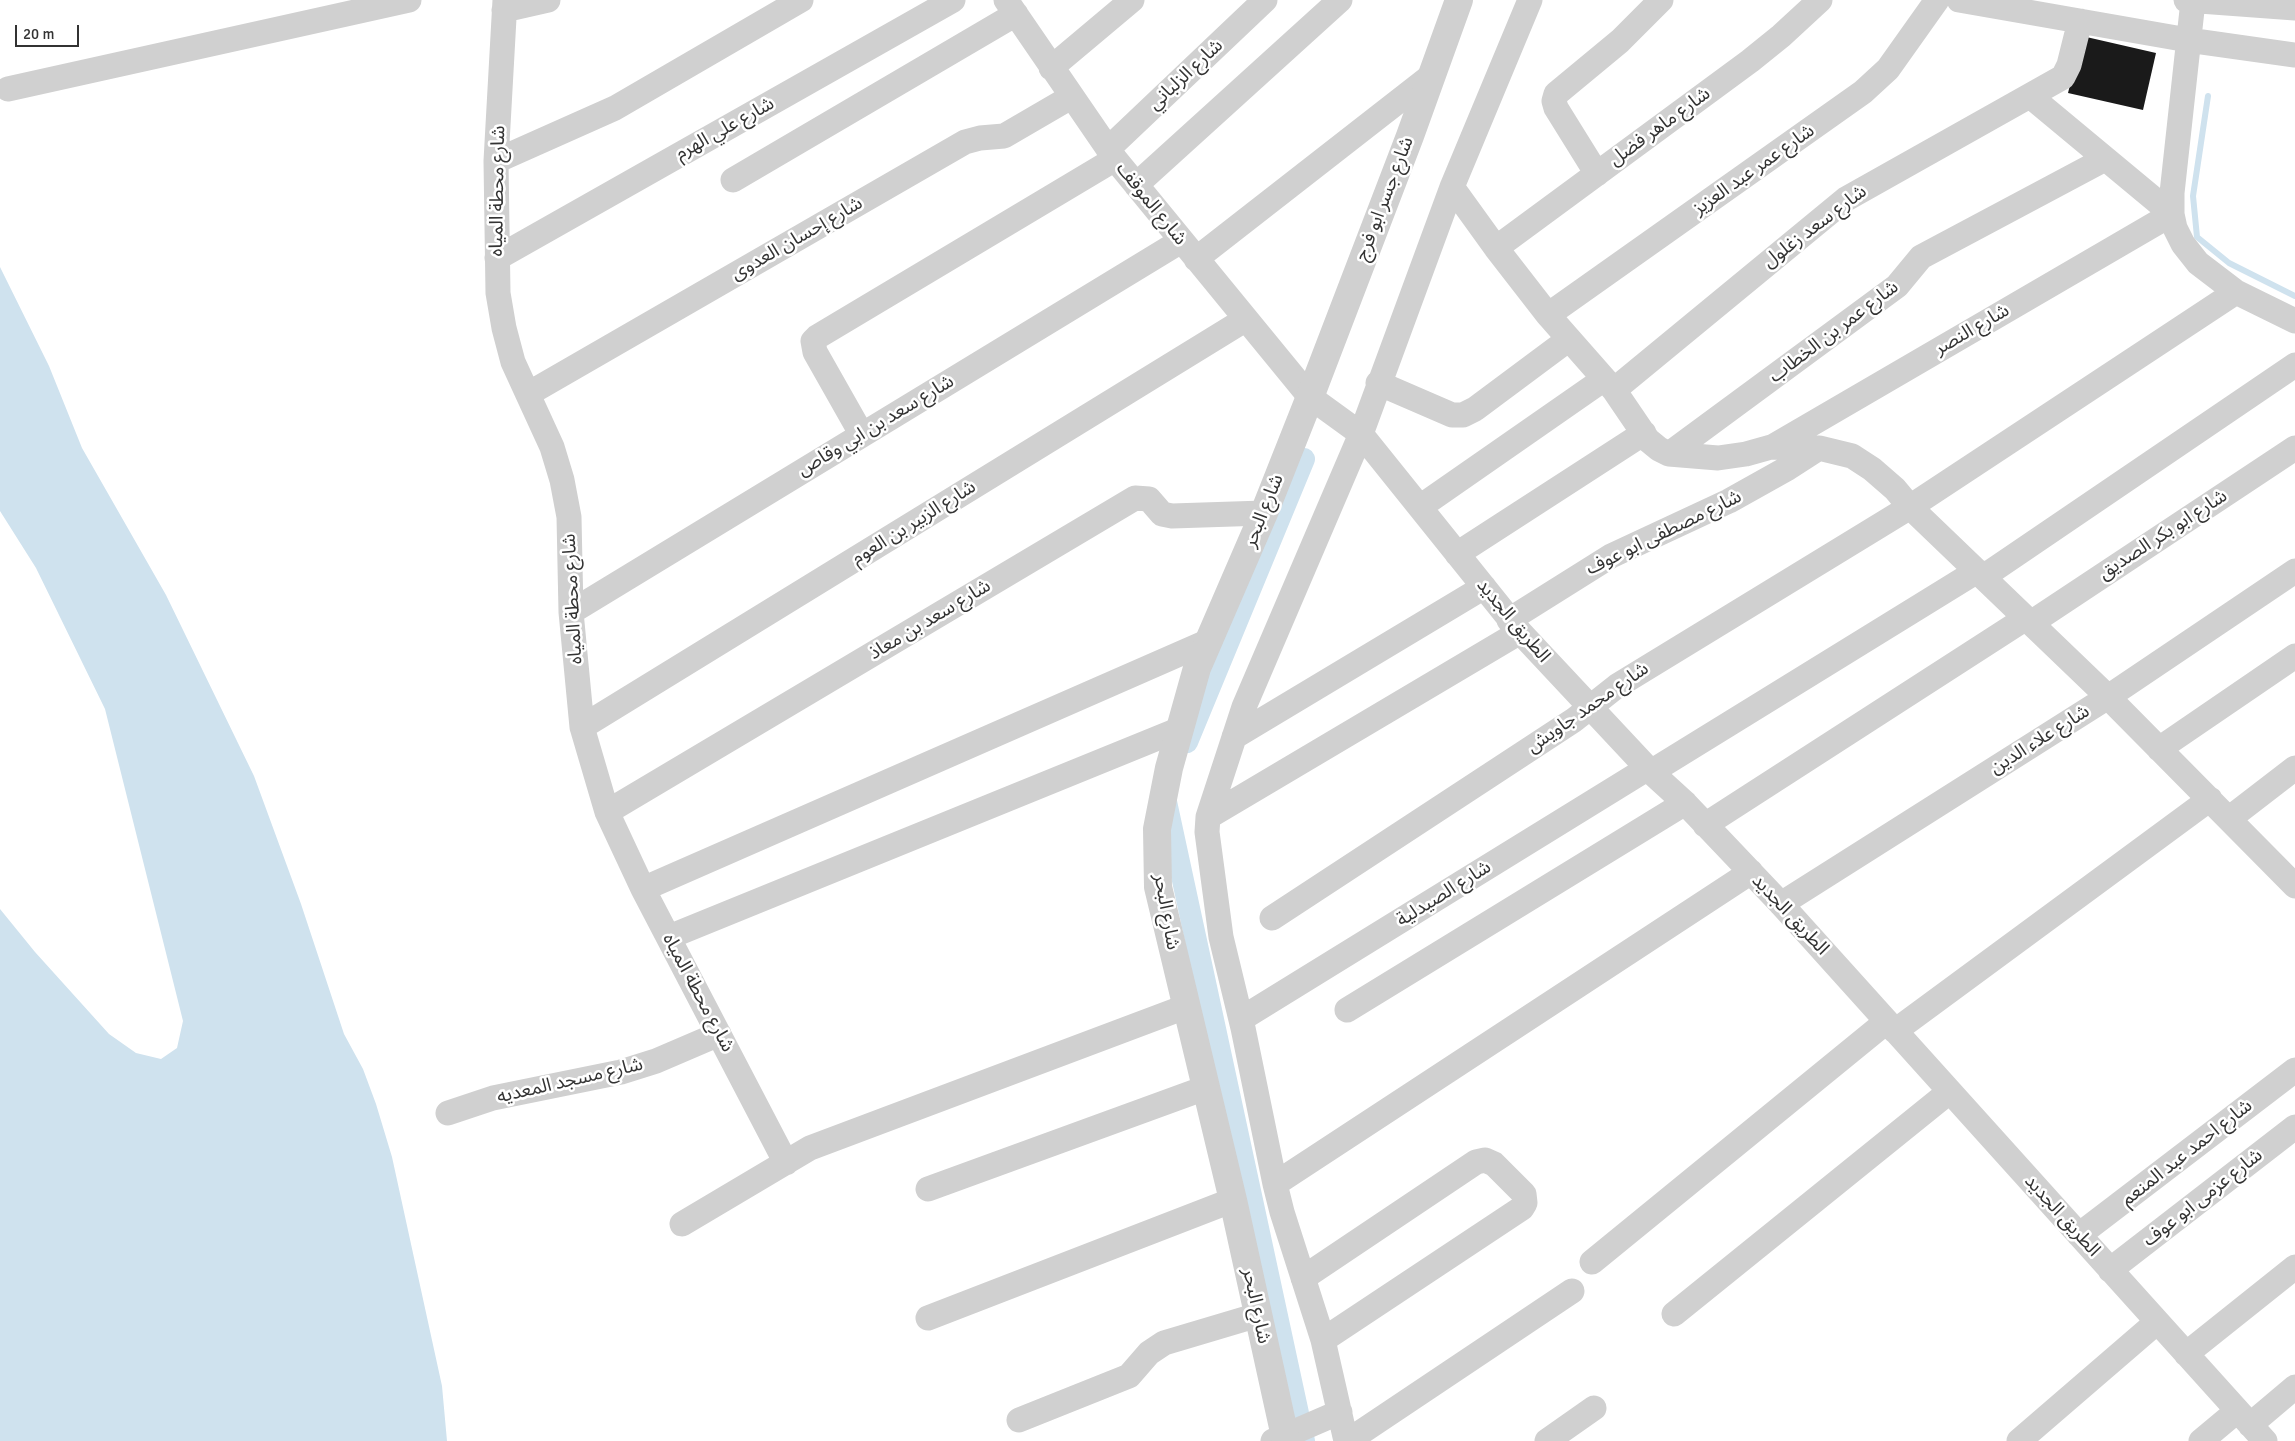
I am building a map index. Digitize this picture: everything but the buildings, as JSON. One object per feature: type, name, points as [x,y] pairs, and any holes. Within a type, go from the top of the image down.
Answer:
[{"type":"street","points":[[8,89],[409,0]]},
{"type":"street","points":[[505,5],[548,0]]},
{"type":"street","points":[[496,161],[615,108],[801,0]]},
{"type":"street","name":"شارع علي الهرم","points":[[497,258],[953,0]]},
{"type":"street","points":[[1051,68],[1132,0]]},
{"type":"street","name":"شارع الزلباني","points":[[862,435],[815,352],[813,341],[1111,154],[1265,0]]},
{"type":"street","points":[[1136,186],[1340,0]]},
{"type":"street","name":"شارع جسر ابو فرج","points":[[1310,397],[1459,0]]},
{"type":"street","points":[[1530,0],[1452,187],[1378,383],[1361,434],[1244,708],[1208,817],[1208,832],[1221,937],[1241,1020],[1275,1184],[1282,1212],[1323,1340],[1347,1441],[1572,1291]]},
{"type":"street","points":[[1597,174],[1556,108],[1554,101],[1556,94],[1620,41],[1661,0]]},
{"type":"street","name":"شارع ماهر فضل","points":[[1496,248],[1781,36],[1820,0]]},
{"type":"street","name":"شارع عمر عبد العزيز","points":[[1548,314],[1863,92],[1888,69],[1937,0]]},
{"type":"street","points":[[1959,0],[2188,40],[2295,55]]},
{"type":"street","points":[[2294,319],[2236,292],[2198,263],[2179,236],[2172,214],[2172,193],[2188,40],[2189,1],[2295,8]]},
{"type":"street","name":"شارع محطة المياه","points":[[505,5],[496,161],[498,293],[504,328],[514,362],[552,447],[562,480],[569,517],[571,612],[582,727],[607,812],[643,889],[786,1163]]},
{"type":"street","points":[[733,180],[1011,7]]},
{"type":"street","name":"شارع الموقف","points":[[1011,7],[1111,154],[1310,397]]},
{"type":"street","name":"شارع سعد زغلول","points":[[1420,508],[1609,384],[1846,199],[2057,81],[2066,72],[2080,21]]},
{"type":"street","name":"شارع سعد بن ابي وقاص","points":[[571,612],[862,435],[1188,250],[1432,75]]},
{"type":"street","points":[[2030,96],[2172,214]]},
{"type":"street","name":"شارع إحسان العدوى","points":[[528,394],[966,142],[980,138],[1004,136],[1071,97]]},
{"type":"street","name":"شارع عمر بن الخطاب","points":[[1669,454],[1897,286],[1921,257],[2106,158]]},
{"type":"street","points":[[1452,187],[1496,248],[1548,314],[1609,384],[1644,433],[1659,449],[1669,454],[1718,458],[1746,454],[1771,447],[1819,448],[1852,456],[1895,489],[1910,507],[2029,620],[2230,818],[2295,886]]},
{"type":"street","name":"شارع النصر","points":[[1771,447],[2172,214]]},
{"type":"street","name":"شارع محمد جاويش","points":[[1272,918],[1566,726],[1617,686],[1910,507],[2236,292]]},
{"type":"street","name":"شارع الزبير بن العوم","points":[[582,727],[1246,319]]},
{"type":"street","points":[[1378,383],[1452,414],[1463,415],[1474,409],[1569,339]]},
{"type":"street","name":"شارع الصيدلية","points":[[1241,1020],[1649,770],[1980,574],[2295,364]]},
{"type":"street","name":"الطريق الجديد","points":[[1310,397],[1361,434],[1515,626],[1649,770],[1685,803],[1781,904],[2251,1426]]},
{"type":"street","name":"شارع البحر","points":[[1281,1439],[1258,1315],[1233,1200],[1185,1007],[1158,887],[1157,829],[1168,768],[1197,668],[1264,513],[1310,397]]},
{"type":"street","points":[[1457,554],[1644,433]]},
{"type":"street","name":"شارع مصطفى ابو عوف","points":[[1208,817],[1515,626],[1611,556],[1729,501],[1788,468],[1819,448]]},
{"type":"street","name":"شارع ابو بكر الصديق","points":[[1705,824],[2029,620],[2295,448]]},
{"type":"street","name":"شارع سعد بن معاذ","points":[[607,812],[1135,498],[1149,499],[1162,514],[1172,516],[1264,513]]},
{"type":"street","name":"شارع علاء الدين","points":[[1781,904],[2108,697],[2295,571]]},
{"type":"street","points":[[1234,737],[1484,587]]},
{"type":"street","points":[[643,889],[1209,641]]},
{"type":"street","points":[[2159,749],[2295,656]]},
{"type":"street","points":[[669,937],[1180,729]]},
{"type":"street","points":[[2230,818],[2295,768]]},
{"type":"street","points":[[1592,1262],[1890,1026],[2210,799]]},
{"type":"street","points":[[1347,1010],[1685,803]]},
{"type":"street","points":[[1275,1184],[1751,872]]},
{"type":"street","points":[[682,1224],[810,1148],[1185,1007]]},
{"type":"street","name":"شارع مسجد المعديه","points":[[448,1113],[493,1098],[621,1072],[656,1061],[720,1034]]},
{"type":"street","name":"شارع احمد عبد المنعم","points":[[2080,1236],[2295,1070]]},
{"type":"street","points":[[928,1189],[1206,1088]]},
{"type":"street","points":[[1674,1314],[1950,1092]]},
{"type":"street","name":"شارع عزمى ابو عوف","points":[[2110,1270],[2295,1126]]},
{"type":"street","points":[[1303,1278],[1476,1162],[1485,1160],[1494,1164],[1524,1194],[1525,1203],[1522,1208],[1323,1340]]},
{"type":"street","points":[[928,1318],[1233,1200]]},
{"type":"street","points":[[2186,1354],[2295,1267]]},
{"type":"street","points":[[1019,1420],[1122,1380],[1136,1371],[1149,1353],[1164,1343],[1258,1315]]},
{"type":"street","points":[[2019,1441],[2157,1322]]},
{"type":"street","points":[[2200,1441],[2251,1426],[2295,1388]]},
{"type":"street","points":[[1547,1441],[1594,1408]]},
{"type":"street","points":[[1281,1439],[1340,1412]]},
{"type":"water","points":[[0,267],[49,366],[82,448],[166,595],[254,776],[301,904],[344,1034],[363,1069],[392,1157],[442,1386],[447,1441],[0,1441],[0,909],[35,952],[109,1034],[136,1053],[161,1059],[177,1048],[183,1021],[105,709],[36,568],[0,511]]},
{"type":"waterway","points":[[2208,96],[2193,196],[2197,237],[2229,263],[2295,296]]},
{"type":"waterway","points":[[1187,742],[1304,459]]},
{"type":"waterway","points":[[1165,797],[1304,1441]]}]
